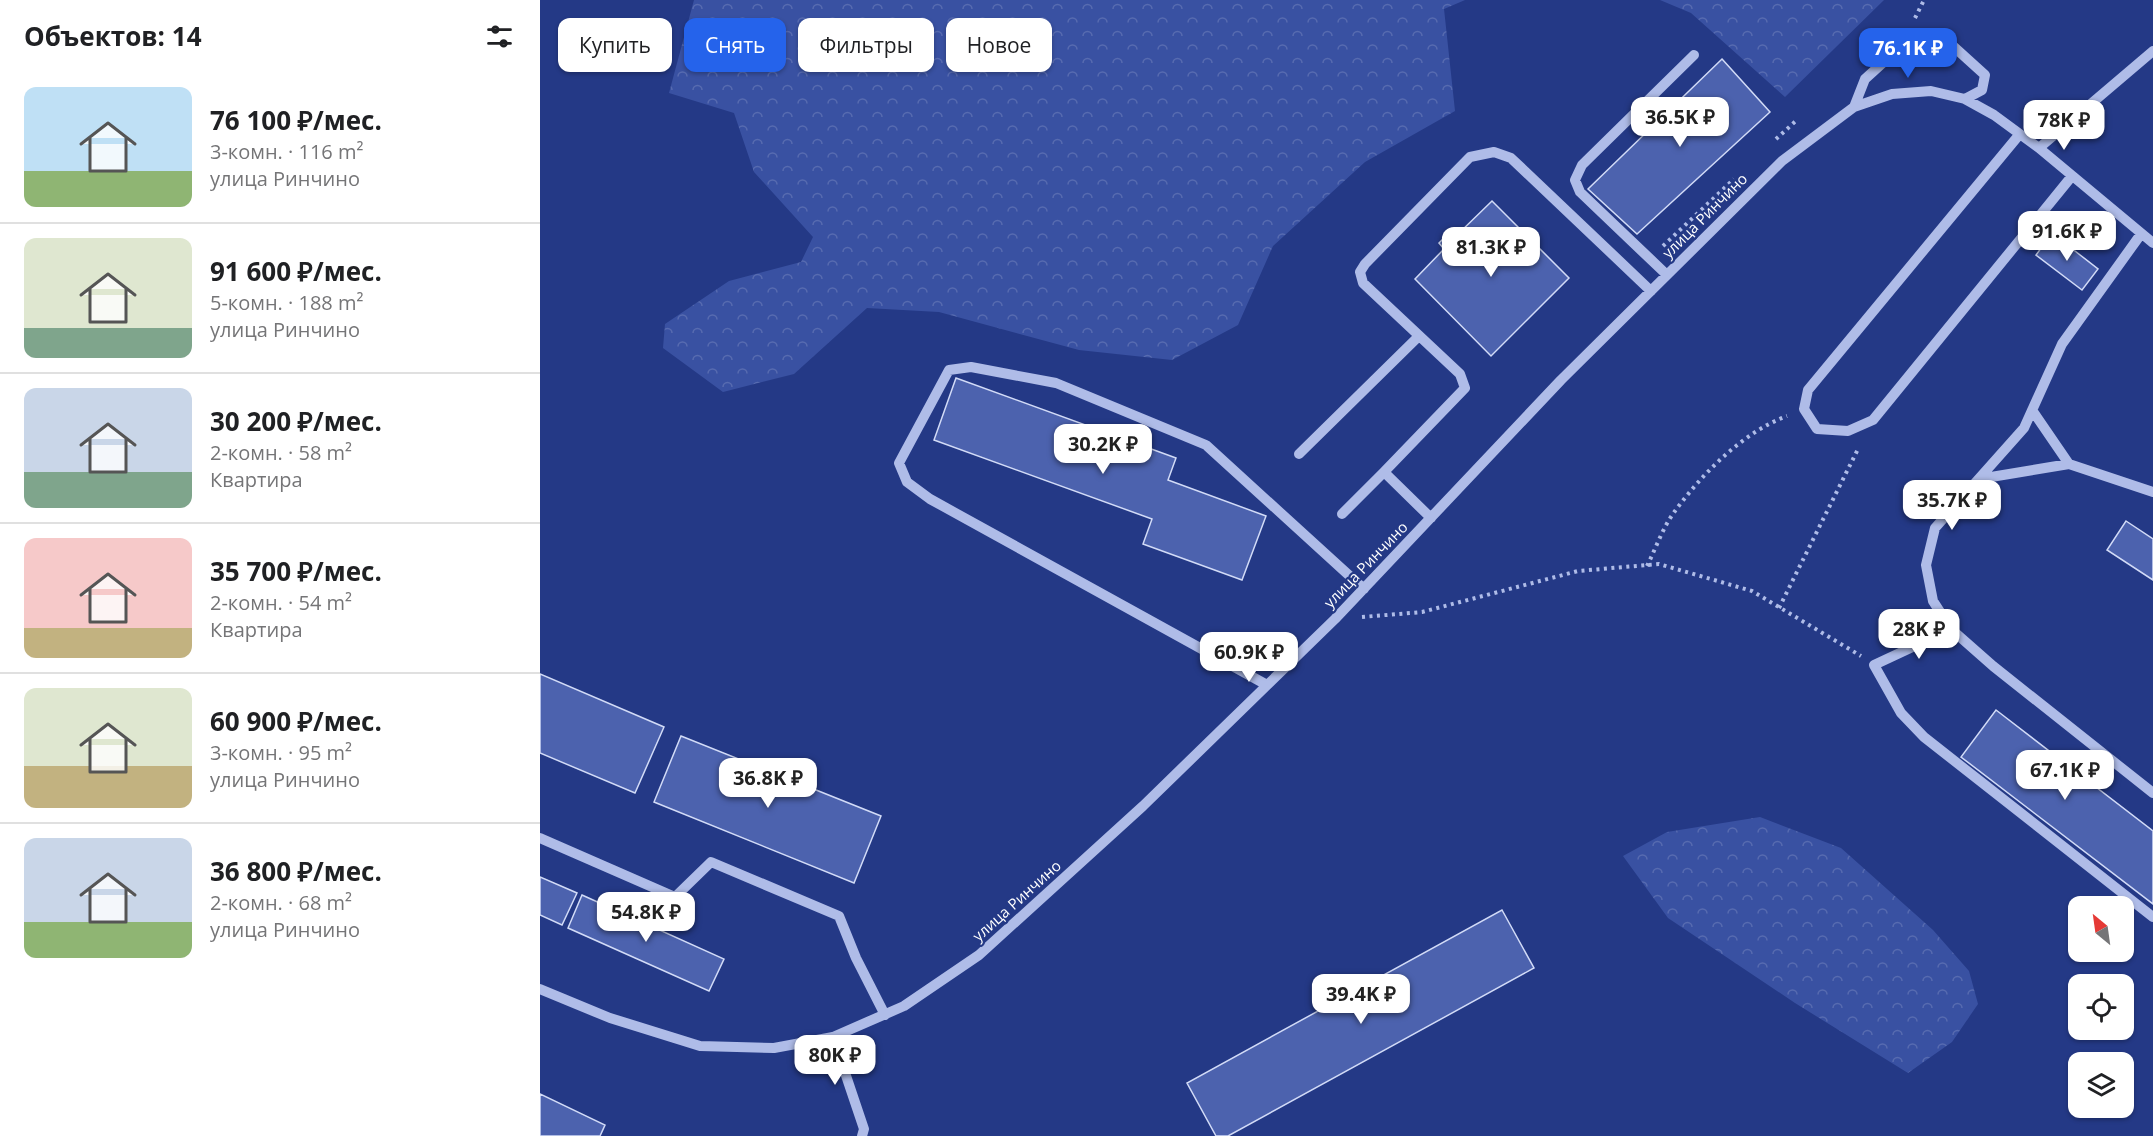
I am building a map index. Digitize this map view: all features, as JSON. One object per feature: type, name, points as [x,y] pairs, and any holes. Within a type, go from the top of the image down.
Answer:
[{"type":"street","points":[[1854,107],[1865,79],[1887,59],[1918,42],[1953,46],[1984,75],[1982,90],[1965,99]]},
{"type":"street","points":[[2039,148],[2153,51]]},
{"type":"street","points":[[1667,275],[1580,192],[1575,180],[1582,165],[1694,55]]},
{"type":"street","name":"улица Ринчино","points":[[540,989],[610,1018],[700,1046],[774,1048],[833,1036],[904,1006],[979,955],[1143,806],[1335,619],[1561,380],[1782,161],[1854,107],[1892,94],[1931,91],[1965,99],[1994,115],[2039,148],[2153,243]]},
{"type":"street","points":[[2019,135],[1808,390],[1804,409],[1817,429],[1848,431],[1873,420],[2072,176]]},
{"type":"street","points":[[1342,514],[1465,388],[1460,374],[1363,283],[1360,272],[1470,156],[1494,152],[1511,158],[1651,291]]},
{"type":"street","points":[[2141,234],[2062,344],[2024,428],[1935,528],[1926,565],[1934,601],[1951,629],[1993,666],[2153,793]]},
{"type":"street","points":[[1299,454],[1419,336]]},
{"type":"street","points":[[1267,686],[930,499],[907,482],[899,463],[949,370],[971,367],[1056,383],[1206,445],[1364,589]]},
{"type":"street","points":[[2032,410],[2069,464]]},
{"type":"street","points":[[1979,479],[2069,464],[2153,492]]},
{"type":"street","points":[[1384,472],[1431,518]]},
{"type":"street","points":[[1951,629],[1874,664],[1901,713],[1924,737],[2153,917]]},
{"type":"street","points":[[540,838],[675,897],[711,862],[839,916],[856,958],[885,1015]]},
{"type":"street","points":[[833,1036],[864,1129],[862,1136]]},
{"type":"path","points":[[1915,18],[1923,0]]},
{"type":"path","points":[[1772,143],[1797,119]]},
{"type":"path","points":[[1650,258],[1737,176]]},
{"type":"path","points":[[1647,566],[1674,512],[1724,456],[1763,425],[1804,409]]},
{"type":"path","points":[[1779,608],[1873,420]]},
{"type":"path","points":[[1335,619],[1422,612],[1578,571],[1659,564],[1752,591],[1874,664]]},
{"type":"green space","points":[[694,0],[1465,0],[1444,9],[1455,111],[1365,162],[1273,246],[1238,325],[1172,360],[1079,350],[939,312],[867,308],[794,374],[723,392],[663,348],[665,324],[729,281],[801,262],[813,237],[754,172],[734,113],[669,93],[684,37],[684,72],[786,72],[786,18],[689,18]]},
{"type":"green space","points":[[1660,0],[1884,0],[1785,97],[1691,13]]},
{"type":"green space","points":[[1760,817],[1841,848],[1933,930],[1969,971],[1978,1004],[1952,1042],[1908,1073],[1795,1003],[1668,918],[1623,856],[1667,832]]},
{"type":"building","points":[[1722,59],[1770,112],[1637,234],[1588,189]]},
{"type":"building","points":[[1492,201],[1569,278],[1491,356],[1415,279],[1444,249],[1439,243],[1450,232],[1455,237]]},
{"type":"building","points":[[2052,233],[2098,269],[2082,290],[2036,255]]},
{"type":"building","points":[[956,378],[1176,458],[1168,480],[1266,516],[1242,580],[1143,544],[1152,519],[934,440]]},
{"type":"building","points":[[2126,521],[2153,539],[2153,580],[2107,550]]},
{"type":"building","points":[[540,674],[664,727],[635,793],[540,753]]},
{"type":"building","points":[[1996,710],[2153,831],[2153,904],[1961,757]]},
{"type":"building","points":[[681,736],[881,816],[854,883],[654,802]]},
{"type":"building","points":[[540,877],[577,893],[562,925],[540,915]]},
{"type":"building","points":[[582,895],[724,959],[709,991],[568,928]]},
{"type":"building","points":[[1502,910],[1534,968],[1228,1136],[1216,1136],[1187,1083]]},
{"type":"building","points":[[540,1094],[605,1125],[600,1136],[540,1136]]}]
